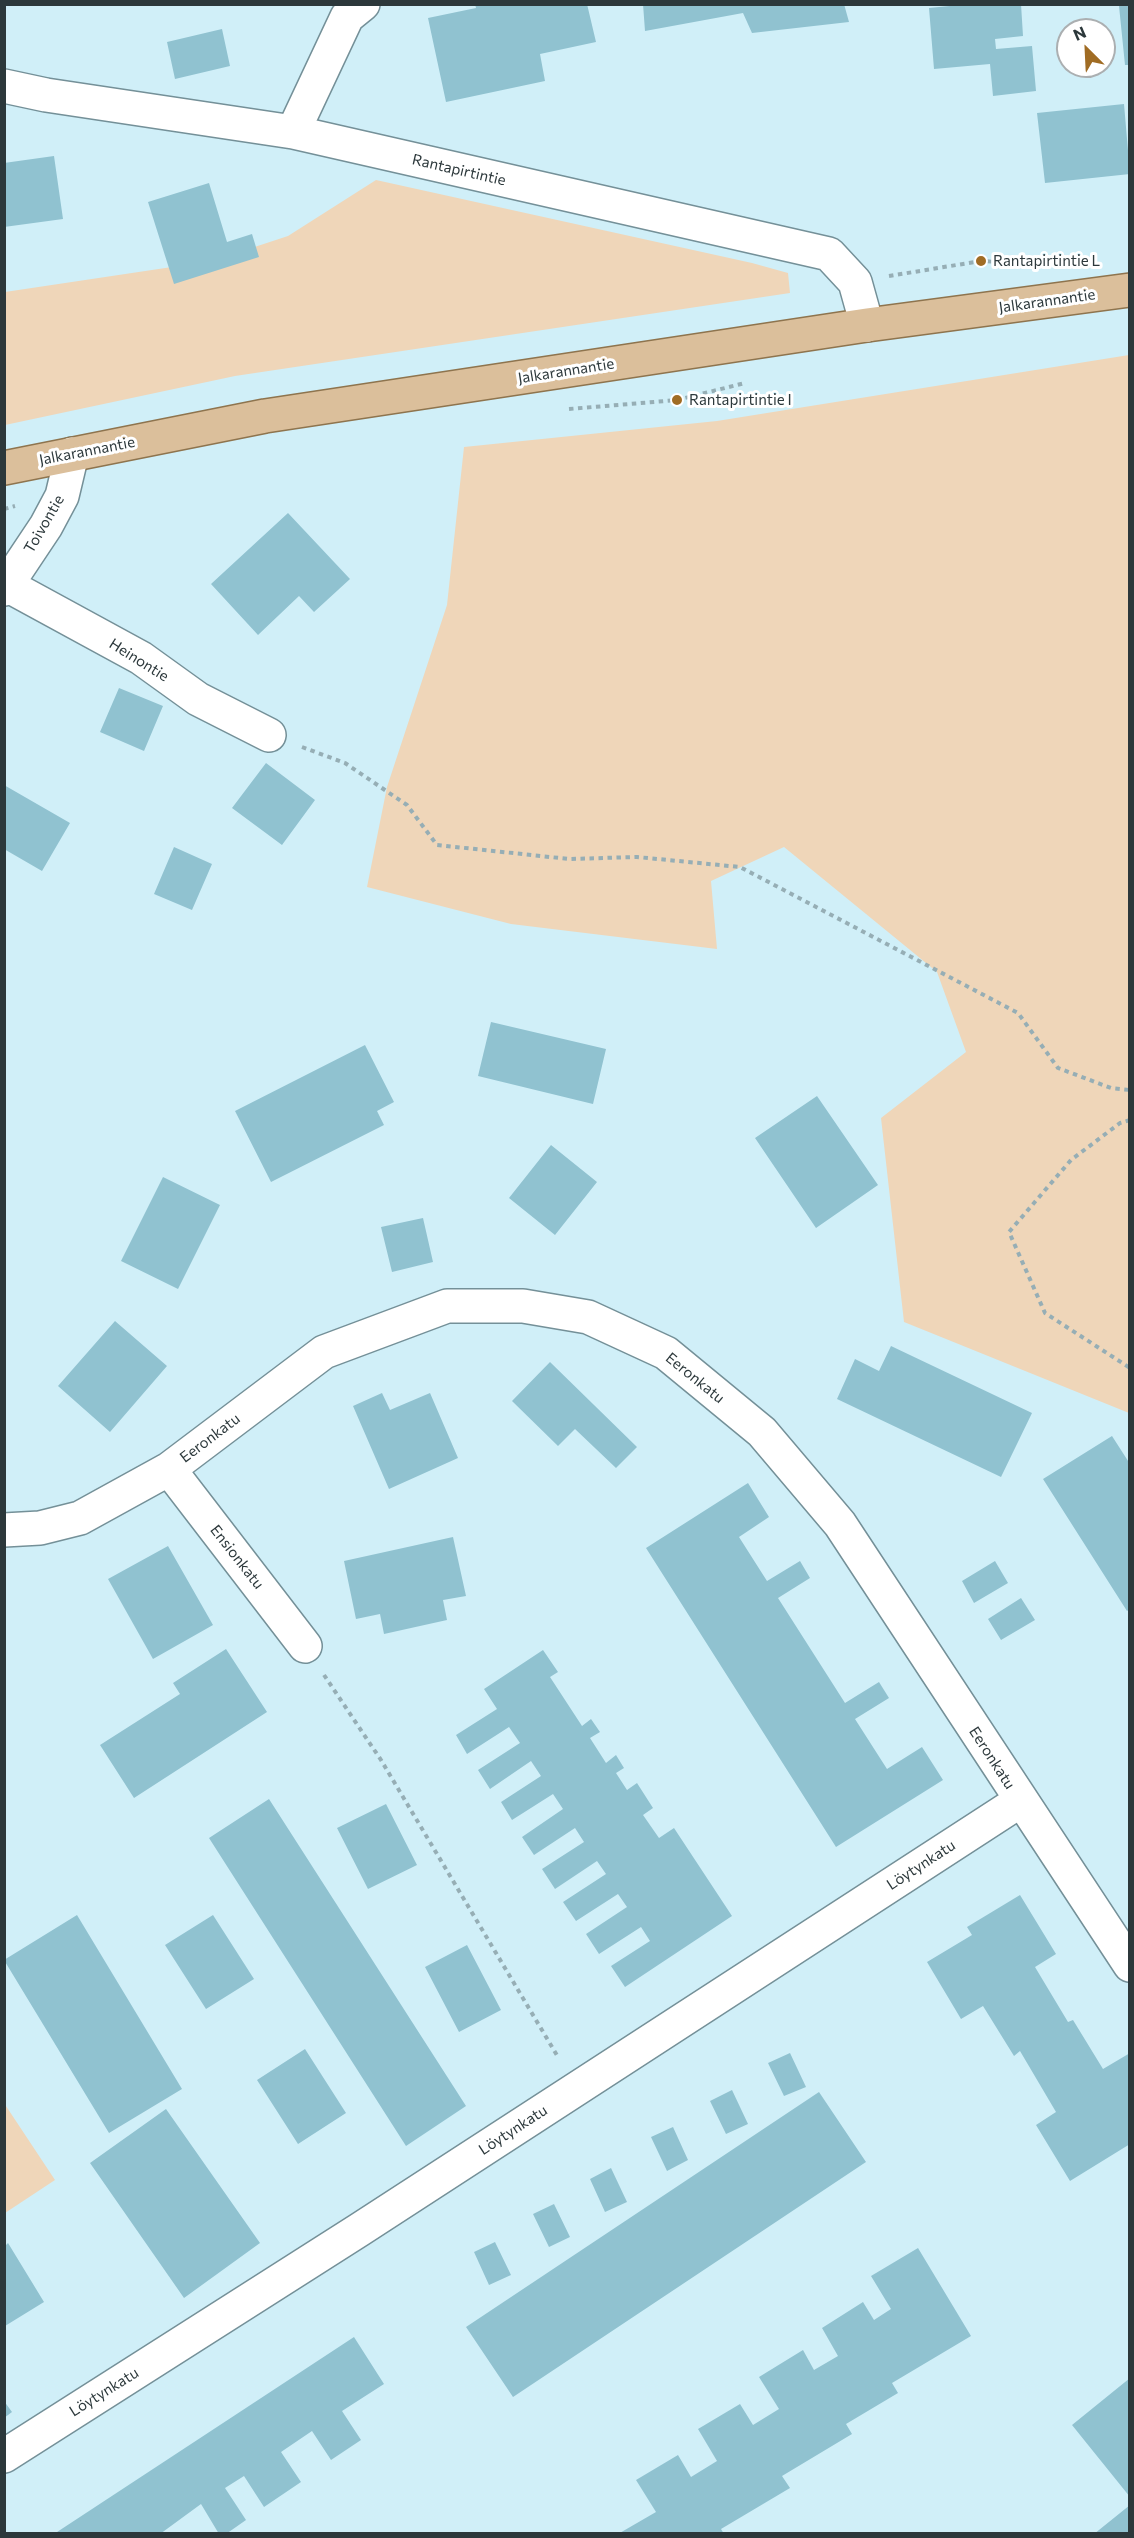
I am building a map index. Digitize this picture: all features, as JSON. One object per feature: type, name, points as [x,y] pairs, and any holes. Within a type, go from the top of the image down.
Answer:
[{"type":"main road","name":"Jalkarannantie","points":[[4,468],[265,416],[867,325],[1130,290]]},
{"type":"street","points":[[293,132],[347,16],[363,4]]},
{"type":"street","name":"Rantapirtintie","points":[[4,86],[46,95],[293,132],[829,254],[855,282],[867,325]]},
{"type":"street","name":"Toivontie","points":[[6,587],[46,526],[62,496],[72,454]]},
{"type":"street","name":"Heinontie","points":[[6,587],[141,658],[198,699],[269,735]]},
{"type":"street","name":"Eeronkatu","points":[[4,1530],[40,1528],[80,1518],[169,1469],[324,1352],[447,1306],[523,1306],[588,1317],[666,1353],[762,1432],[840,1524],[1130,1965]]},
{"type":"street","name":"Ensionkatu","points":[[169,1469],[305,1646]]},
{"type":"street","name":"Löytynkatu","points":[[4,2456],[577,2089],[1020,1801]]},
{"type":"path","points":[[269,735],[345,763],[407,805],[437,845],[569,859],[637,857],[740,867],[1018,1013],[1058,1068],[1112,1088],[1130,1090]]},
{"type":"path","points":[[1130,1120],[1120,1124],[1071,1160],[1009,1232],[1045,1313],[1130,1368]]},
{"type":"path","points":[[305,1646],[381,1760],[577,2089]]},
{"type":"shaded area","points":[[376,180],[752,263],[788,273],[790,293],[235,376],[5,425],[5,292],[212,261],[288,236]]},
{"type":"shaded area","points":[[1130,355],[1129,1413],[904,1322],[881,1118],[966,1052],[937,972],[784,847],[711,881],[717,949],[511,924],[367,887],[387,787],[447,605],[464,447],[717,421]]},
{"type":"shaded area","points":[[4,2103],[55,2180],[5,2213],[4,2213]]},
{"type":"building","points":[[475,4],[587,4],[596,42],[540,54],[545,81],[446,102],[428,18],[476,8]]},
{"type":"building","points":[[643,4],[844,4],[849,22],[752,33],[743,13],[645,31]]},
{"type":"building","points":[[970,4],[1021,4],[1023,36],[995,39],[996,49],[1032,46],[1036,91],[993,96],[990,64],[934,69],[929,8]]},
{"type":"building","points":[[1119,6],[1130,6],[1130,65],[1125,65]]},
{"type":"building","points":[[222,29],[230,66],[175,79],[167,42]]},
{"type":"building","points":[[1124,104],[1130,174],[1045,183],[1037,113]]},
{"type":"building","points":[[54,156],[63,219],[4,227],[4,163]]},
{"type":"building","points":[[209,183],[227,242],[252,234],[259,257],[174,284],[148,202]]},
{"type":"building","points":[[288,513],[350,579],[314,612],[299,596],[258,635],[211,584]]},
{"type":"building","points":[[119,688],[163,706],[144,751],[100,732]]},
{"type":"building","points":[[266,763],[315,800],[282,845],[232,808]]},
{"type":"building","points":[[4,785],[70,823],[42,871],[4,849]]},
{"type":"building","points":[[174,847],[212,864],[192,910],[154,894]]},
{"type":"building","points":[[491,1022],[606,1049],[593,1104],[478,1076]]},
{"type":"building","points":[[365,1045],[394,1102],[377,1111],[384,1125],[271,1182],[235,1111]]},
{"type":"building","points":[[817,1096],[878,1185],[816,1228],[755,1138]]},
{"type":"building","points":[[551,1145],[597,1182],[555,1235],[509,1198]]},
{"type":"building","points":[[163,1177],[220,1205],[178,1289],[121,1261]]},
{"type":"building","points":[[423,1218],[433,1262],[392,1272],[381,1227]]},
{"type":"building","points":[[115,1321],[167,1366],[110,1432],[58,1386]]},
{"type":"building","points":[[891,1346],[1032,1413],[1001,1477],[837,1399],[855,1359],[879,1371]]},
{"type":"building","points":[[550,1362],[637,1447],[616,1468],[575,1429],[558,1446],[512,1401]]},
{"type":"building","points":[[382,1393],[390,1410],[430,1393],[458,1458],[389,1489],[353,1406]]},
{"type":"building","points":[[1112,1436],[1130,1464],[1130,1609],[1127,1611],[1043,1479]]},
{"type":"building","points":[[748,1483],[769,1517],[739,1537],[767,1581],[800,1561],[810,1578],[778,1598],[845,1703],[879,1682],[889,1698],[855,1719],[887,1769],[922,1747],[943,1780],[836,1847],[646,1548]]},
{"type":"building","points":[[453,1537],[466,1596],[443,1600],[447,1620],[384,1634],[380,1614],[356,1619],[344,1561]]},
{"type":"building","points":[[168,1546],[213,1625],[153,1659],[108,1579]]},
{"type":"building","points":[[995,1561],[1008,1583],[974,1603],[962,1581]]},
{"type":"building","points":[[1021,1598],[1035,1620],[1001,1640],[988,1619]]},
{"type":"building","points":[[226,1649],[267,1712],[134,1798],[100,1745],[180,1694],[173,1683]]},
{"type":"building","points":[[543,1650],[558,1672],[550,1677],[582,1726],[591,1719],[600,1732],[590,1738],[606,1763],[616,1755],[624,1768],[616,1773],[627,1790],[637,1783],[653,1808],[643,1815],[659,1838],[674,1828],[732,1916],[625,1987],[611,1966],[650,1941],[641,1927],[599,1954],[586,1934],[627,1907],[618,1894],[576,1921],[563,1902],[606,1874],[597,1861],[555,1889],[542,1869],[584,1842],[575,1828],[534,1855],[522,1837],[563,1809],[553,1794],[512,1820],[501,1802],[541,1776],[531,1761],[490,1789],[478,1770],[520,1743],[509,1727],[467,1754],[456,1735],[497,1709],[484,1689]]},
{"type":"building","points":[[269,1799],[466,2106],[406,2146],[209,1838]]},
{"type":"building","points":[[386,1804],[417,1865],[368,1889],[337,1828]]},
{"type":"building","points":[[1020,1895],[1056,1954],[1035,1967],[1068,2022],[1073,2020],[1103,2069],[1130,2053],[1130,2144],[1070,2181],[1036,2125],[1056,2112],[1020,2051],[1014,2056],[983,2006],[961,2019],[927,1962],[972,1935],[967,1927]]},
{"type":"building","points":[[77,1915],[182,2089],[109,2133],[4,1960]]},
{"type":"building","points":[[213,1915],[254,1979],[206,2009],[165,1945]]},
{"type":"building","points":[[467,1945],[501,2010],[459,2032],[425,1967]]},
{"type":"building","points":[[305,2049],[346,2113],[298,2144],[257,2080]]},
{"type":"building","points":[[790,2053],[806,2087],[784,2096],[768,2063]]},
{"type":"building","points":[[732,2090],[748,2124],[726,2134],[710,2101]]},
{"type":"building","points":[[819,2092],[866,2162],[513,2397],[466,2327]]},
{"type":"building","points":[[166,2109],[260,2243],[184,2298],[90,2163]]},
{"type":"building","points":[[673,2127],[688,2160],[667,2171],[651,2137]]},
{"type":"building","points":[[611,2168],[627,2202],[605,2212],[590,2179]]},
{"type":"building","points":[[554,2204],[570,2237],[549,2247],[533,2214]]},
{"type":"building","points":[[495,2242],[511,2275],[489,2285],[474,2252]]},
{"type":"building","points":[[8,2243],[44,2302],[5,2326],[5,2246]]},
{"type":"building","points":[[918,2248],[971,2336],[892,2383],[898,2393],[846,2424],[852,2434],[782,2476],[790,2488],[721,2529],[724,2534],[618,2534],[656,2512],[636,2480],[678,2455],[691,2477],[717,2461],[698,2429],[740,2404],[753,2425],[779,2409],[759,2377],[803,2350],[814,2370],[838,2356],[822,2328],[863,2302],[874,2320],[891,2309],[871,2276]]},
{"type":"building","points":[[354,2337],[384,2384],[342,2411],[361,2440],[331,2460],[312,2431],[281,2452],[301,2482],[264,2507],[244,2476],[225,2488],[246,2520],[226,2534],[219,2534],[201,2504],[160,2534],[54,2534]]},
{"type":"building","points":[[1130,2378],[1130,2497],[1072,2425]]},
{"type":"building","points":[[4,2401],[12,2412],[4,2418]]},
{"type":"building","points":[[1130,2505],[1130,2534],[1094,2534]]},
{"type":"place","name":"Rantapirtintie L","points":[[981,261]]},
{"type":"place","name":"Rantapirtintie I","points":[[677,400]]}]
